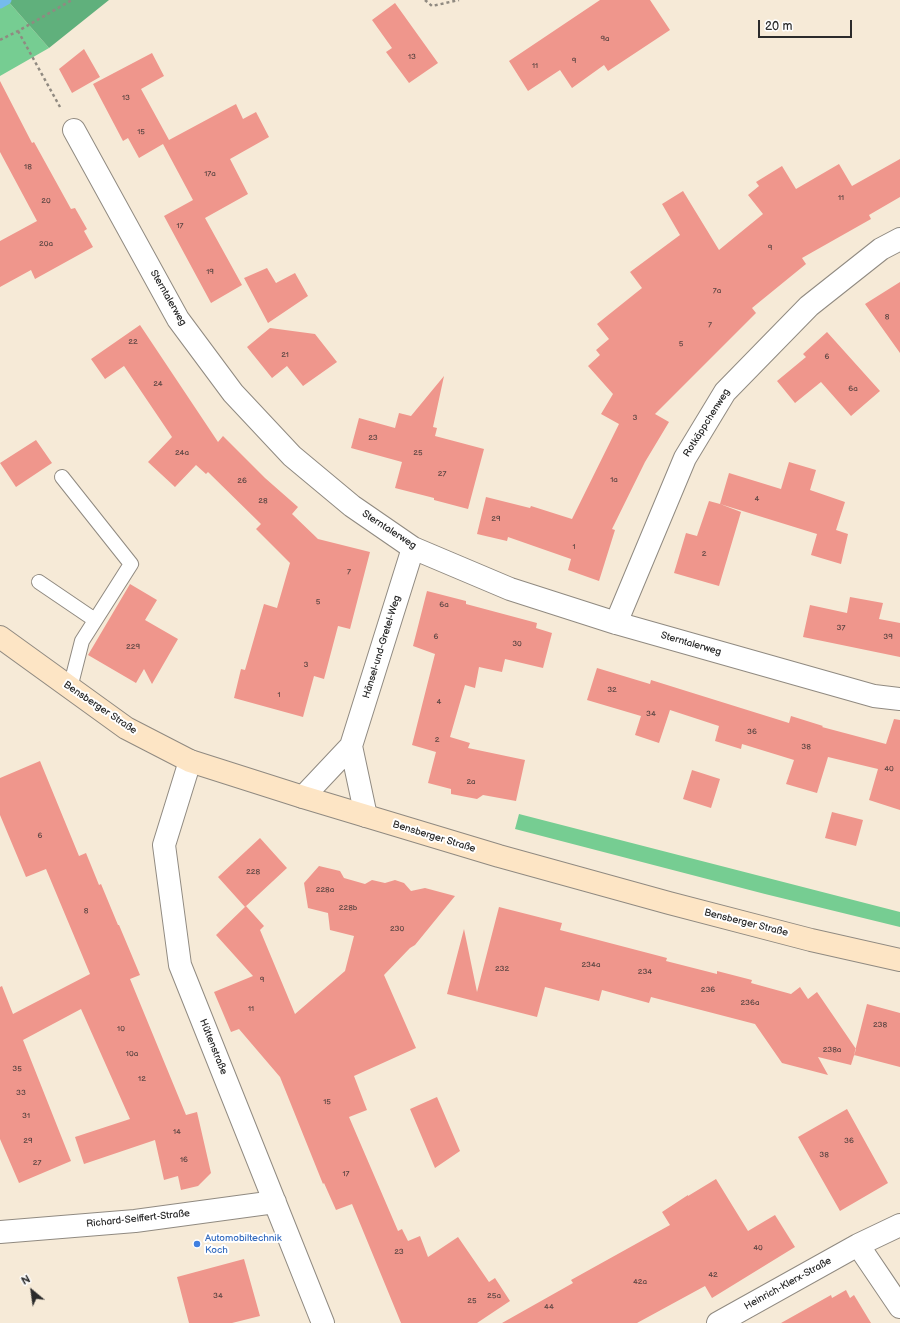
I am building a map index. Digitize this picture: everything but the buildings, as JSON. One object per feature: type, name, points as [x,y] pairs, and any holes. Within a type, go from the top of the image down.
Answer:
[{"type":"main road","name":"Bensberger Straße","points":[[0,637],[126,728],[190,761],[303,797],[493,854],[669,903],[811,940],[900,960]]},
{"type":"street","name":"Sterntalerweg","points":[[74,130],[178,319],[233,392],[292,456],[352,506],[413,548],[510,589],[616,623],[874,696],[900,699]]},
{"type":"street","name":"Rotkäppchenweg","points":[[616,623],[685,458],[725,392],[809,306],[881,249],[900,239]]},
{"type":"street","name":"Hänsel-und-Gretel-Weg","points":[[303,797],[351,746],[413,548]]},
{"type":"street","name":"Hänsel-und-Gretel-Weg","points":[[351,746],[366,816]]},
{"type":"street","name":"Hüttenstraße","points":[[190,761],[164,845],[180,966],[323,1323]]},
{"type":"street","name":"Richard-Seiffert-Straße","points":[[0,1232],[136,1221],[275,1202]]},
{"type":"street","name":"Heinrich-Klerx-Straße","points":[[718,1323],[858,1245],[900,1225]]},
{"type":"street","points":[[858,1245],[900,1307]]},
{"type":"lane","points":[[62,477],[131,564],[82,641],[70,688]]},
{"type":"lane","points":[[39,582],[95,620]]},
{"type":"path","points":[[0,40],[72,0]]},
{"type":"path","points":[[425,0],[432,6],[459,0]]},
{"type":"path","points":[[442,0],[447,3]]},
{"type":"path","points":[[18,31],[74,130]]},
{"type":"green space","points":[[0,0],[7,0],[49,48],[0,76]]},
{"type":"green space","points":[[7,0],[109,0],[49,48]]},
{"type":"green space","points":[[519,814],[900,912],[900,927],[765,894],[515,829]]},
{"type":"waterway","points":[[0,4],[7,0]]},
{"type":"place","name":"Automobiltechnik Koch","points":[[197,1244]]}]
